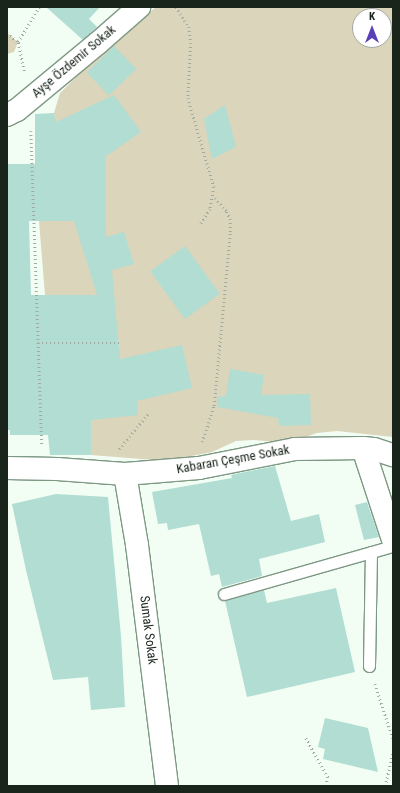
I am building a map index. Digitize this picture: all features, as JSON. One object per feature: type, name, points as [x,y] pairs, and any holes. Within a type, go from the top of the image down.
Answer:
[{"type":"street","name":"Ayşe Özdemir Sokak","points":[[7,115],[17,110],[139,7]]},
{"type":"street","name":"Kabaran Çeşme Sokak","points":[[7,468],[42,468],[125,474],[191,469],[295,449],[363,448],[374,449],[393,455]]},
{"type":"street","points":[[363,448],[393,540]]},
{"type":"street","name":"Sumak Sokak","points":[[125,474],[137,545],[167,786]]},
{"type":"lane","points":[[224,594],[393,546]]},
{"type":"lane","points":[[369,666],[371,552]]},
{"type":"path","points":[[18,42],[39,7]]},
{"type":"path","points":[[176,7],[189,26],[191,43],[189,102],[214,187],[214,196],[210,209],[200,225]]},
{"type":"path","points":[[7,33],[18,42],[30,99],[42,468]]},
{"type":"path","points":[[191,469],[208,427],[214,406],[230,232],[230,220],[220,202],[214,196]]},
{"type":"path","points":[[38,343],[119,343]]},
{"type":"path","points":[[99,472],[148,414]]},
{"type":"path","points":[[369,666],[393,738]]},
{"type":"path","points":[[306,738],[328,777],[326,786]]},
{"type":"path","points":[[385,786],[393,752]]},
{"type":"shaded area","points":[[156,7],[393,7],[393,437],[337,431],[317,433],[288,443],[253,440],[236,441],[212,452],[176,459],[154,460],[91,455],[50,455],[119,347],[118,339],[45,295],[39,221],[39,175],[58,135],[54,113],[60,93],[111,43]]},
{"type":"shaded area","points":[[7,33],[18,42],[14,52],[7,54]]},
{"type":"building","points":[[46,7],[100,7],[89,19],[97,27],[83,40]]},
{"type":"building","points":[[114,46],[136,69],[109,95],[87,72]]},
{"type":"building","points":[[114,95],[141,132],[105,157],[106,237],[124,232],[134,264],[112,270],[120,359],[182,345],[192,388],[137,401],[138,415],[91,420],[91,455],[50,455],[48,435],[10,435],[10,430],[7,430],[7,164],[35,164],[35,114],[54,113],[56,122]],"holes":[[[29,221],[74,221],[97,295],[31,295]]]},
{"type":"building","points":[[225,105],[236,147],[212,159],[204,119]]},
{"type":"building","points":[[185,246],[220,294],[185,319],[150,271]]},
{"type":"building","points":[[230,369],[264,375],[261,395],[310,394],[311,425],[279,426],[278,418],[217,407],[217,397],[226,396]]},
{"type":"building","points":[[275,466],[291,521],[319,514],[325,542],[259,559],[262,576],[222,587],[219,574],[211,576],[199,524],[168,530],[167,523],[158,524],[152,492],[232,478],[231,475]]},
{"type":"building","points":[[56,494],[108,497],[121,636],[125,707],[91,710],[88,677],[53,680],[26,570],[12,504]]},
{"type":"building","points":[[367,502],[379,537],[364,540],[355,505]]},
{"type":"building","points":[[336,588],[355,672],[247,697],[225,601],[264,590],[267,603]]},
{"type":"building","points":[[325,718],[368,728],[378,772],[323,759],[325,749],[318,747]]}]
